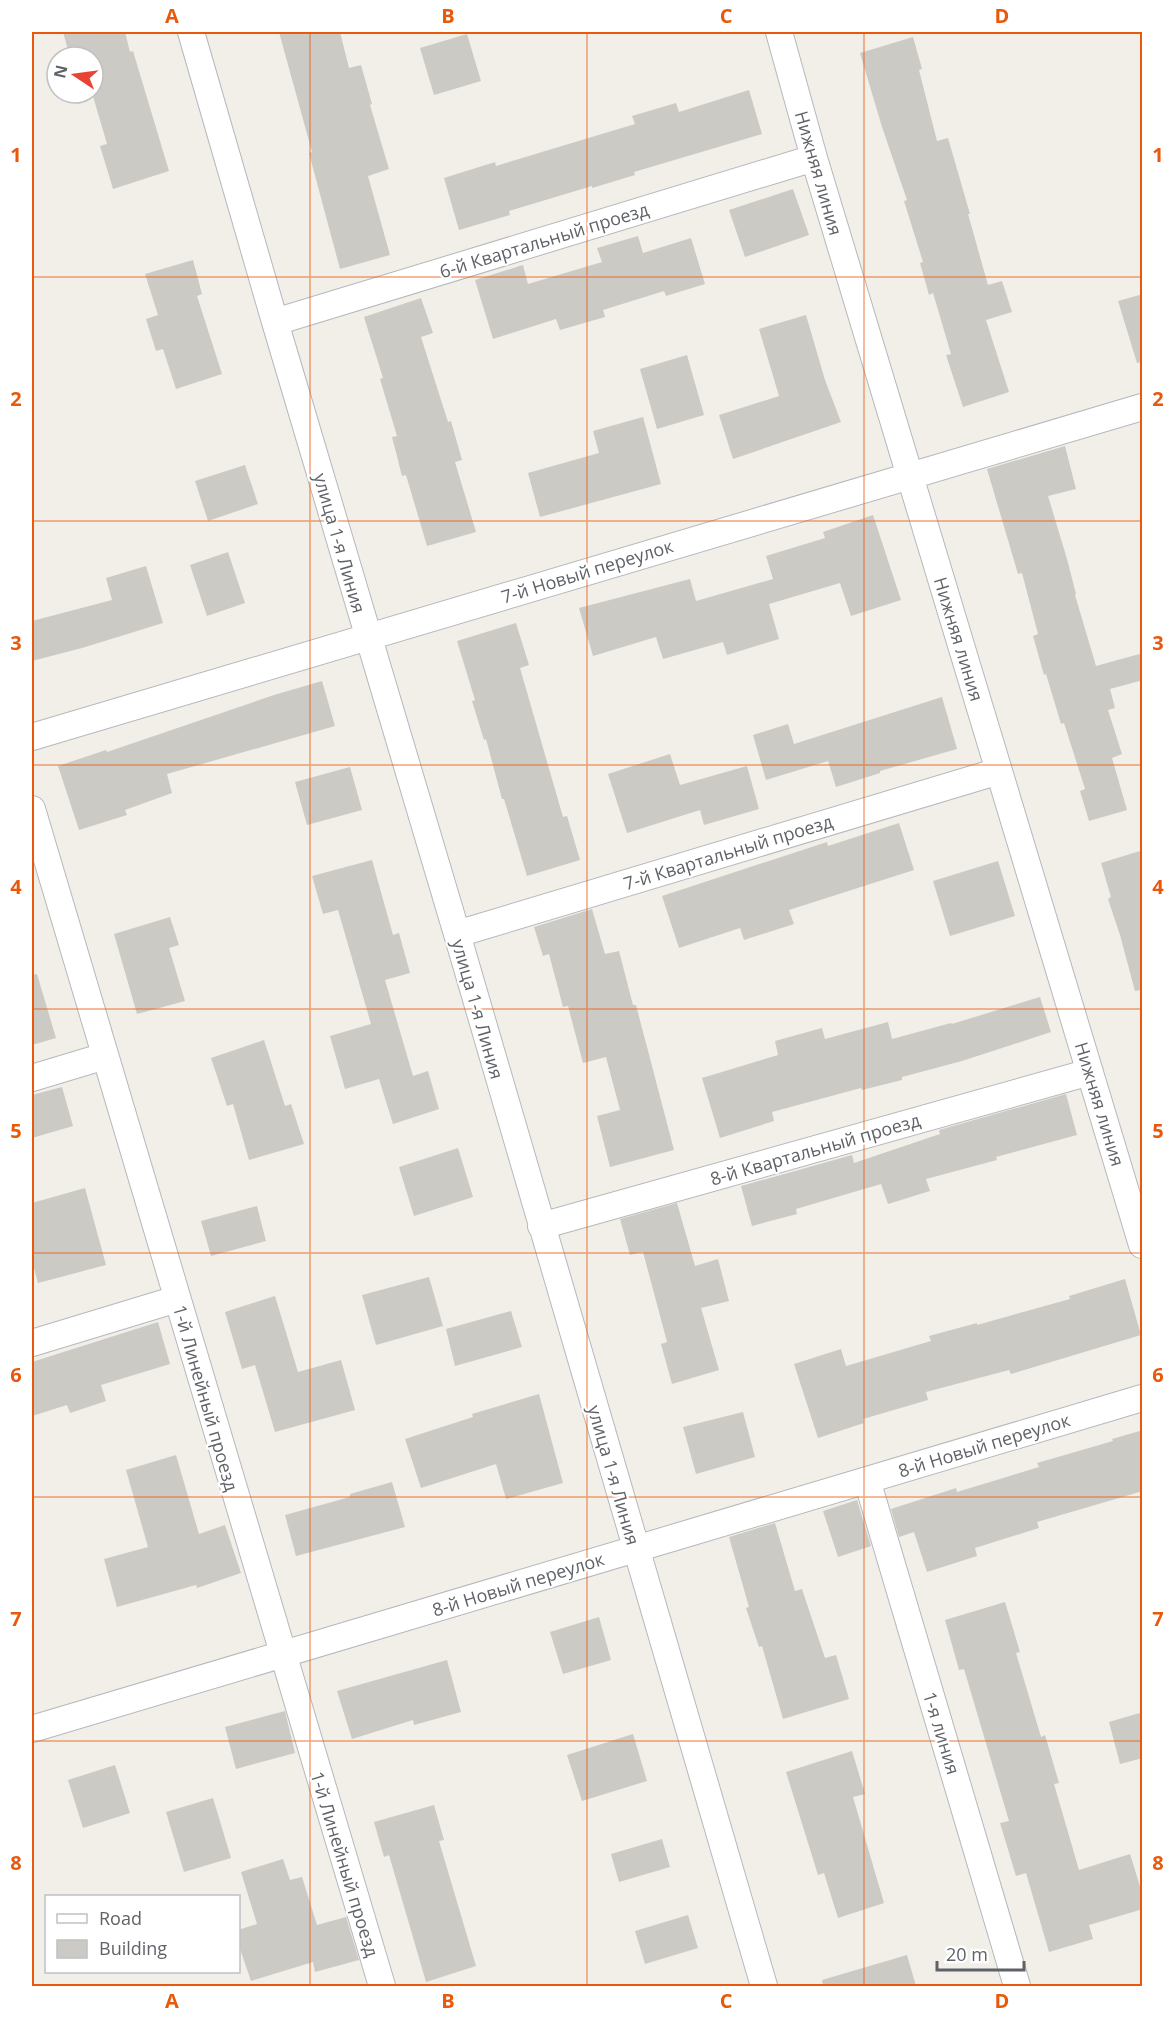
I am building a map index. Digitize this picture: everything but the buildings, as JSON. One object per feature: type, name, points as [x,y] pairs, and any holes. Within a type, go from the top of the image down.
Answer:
[{"type":"street","name":"улица 1-я Линия","points":[[191,32],[764,1986]]},
{"type":"street","name":"Нижняя линия","points":[[779,32],[814,158],[1143,1245]]},
{"type":"street","name":"6-й Квартальный проезд","points":[[275,321],[814,158]]},
{"type":"street","name":"7-й Новый переулок","points":[[32,737],[1143,406]]},
{"type":"street","name":"7-й Квартальный проезд","points":[[457,934],[999,771]]},
{"type":"street","name":"1-й Линейный проезд","points":[[32,809],[282,1654],[374,1984]]},
{"type":"street","points":[[32,1078],[105,1056]]},
{"type":"street","name":"8-й Квартальный проезд","points":[[541,1226],[1090,1072]]},
{"type":"street","points":[[32,1343],[177,1299]]},
{"type":"street","name":"8-й Новый переулок","points":[[32,1729],[1143,1398]]},
{"type":"street","name":"1-я линия","points":[[867,1480],[1017,1986]]}]
